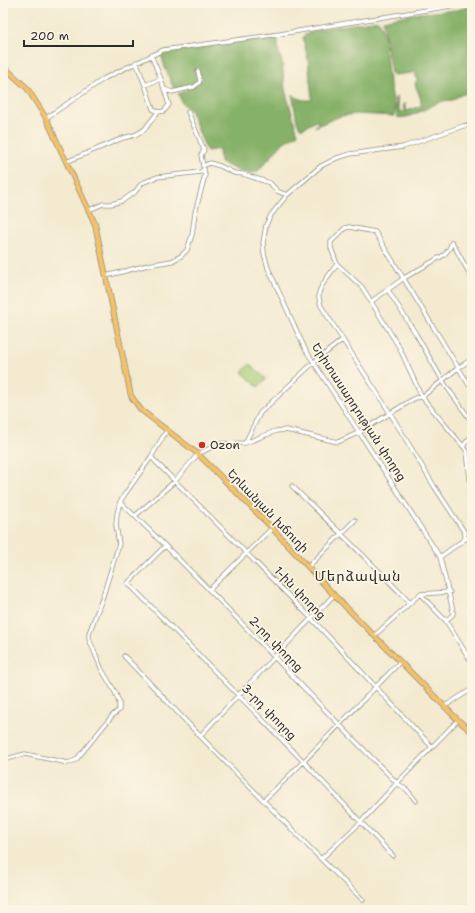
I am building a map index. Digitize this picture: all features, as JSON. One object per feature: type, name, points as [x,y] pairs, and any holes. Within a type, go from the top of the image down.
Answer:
[{"type":"main road","name":"Երևանյան խճուղի","points":[[3,66],[27,88],[46,118],[95,224],[131,396],[141,410],[198,454],[272,528],[374,636],[458,720],[472,732]]},
{"type":"street","points":[[46,118],[104,78],[163,50],[280,34],[469,3]]},
{"type":"street","points":[[66,162],[123,138],[135,135],[144,130],[158,112],[166,110],[169,105],[151,55]]},
{"type":"street","points":[[136,62],[153,109],[158,112]]},
{"type":"street","points":[[164,89],[172,92],[194,87],[200,80],[198,71]]},
{"type":"street","points":[[144,85],[161,80]]},
{"type":"street","points":[[106,276],[172,261],[187,250],[192,235],[195,213],[206,175],[201,155],[204,150],[188,112]]},
{"type":"street","name":"Երիտասարդության փողոց","points":[[446,621],[453,614],[453,610],[450,592],[440,557],[305,349],[268,268],[263,243],[266,225],[271,214],[287,195],[321,166],[337,158],[350,154],[403,147],[463,126],[472,125]]},
{"type":"street","points":[[89,210],[102,204],[112,204],[122,201],[135,192],[142,183],[157,177],[201,172],[204,167],[210,164],[220,166],[234,173],[244,174],[270,183],[277,191],[287,195]]},
{"type":"street","points":[[472,390],[375,232],[372,230],[359,230],[347,227],[331,242],[331,248],[337,264],[362,287],[372,301],[374,307],[399,347],[422,397],[467,451],[472,488]]},
{"type":"street","points":[[372,301],[404,278],[444,255],[450,249],[452,242],[472,278]]},
{"type":"street","points":[[337,264],[318,294],[321,306],[465,533],[465,539]]},
{"type":"street","points":[[388,290],[416,334],[444,383],[472,422]]},
{"type":"street","points":[[245,443],[260,413],[313,363],[342,340]]},
{"type":"street","points":[[135,516],[175,481],[198,454],[218,444],[245,443],[276,431],[286,430],[338,442],[360,432],[415,398],[422,397],[458,368],[472,359]]},
{"type":"street","points":[[3,760],[24,754],[68,763],[76,760],[112,716],[119,710],[119,702],[116,692],[102,670],[89,639],[89,633],[102,599],[119,544],[116,525],[120,502],[151,457],[167,430]]},
{"type":"street","points":[[463,446],[472,435]]},
{"type":"street","name":"1-ին փողոց","points":[[151,457],[311,618],[432,747]]},
{"type":"street","points":[[292,486],[377,568],[410,603]]},
{"type":"street","name":"2-րդ փողոց","points":[[120,502],[275,656],[338,724],[397,783],[407,790],[416,801]]},
{"type":"street","points":[[308,567],[342,535],[355,520]]},
{"type":"street","points":[[209,590],[272,528]]},
{"type":"street","points":[[440,557],[465,539],[472,538]]},
{"type":"street","name":"3-րդ փողոց","points":[[165,546],[128,584],[304,762],[393,856]]},
{"type":"street","points":[[374,636],[420,594],[450,592]]},
{"type":"street","points":[[420,594],[446,621],[472,662]]},
{"type":"street","points":[[200,736],[334,595]]},
{"type":"street","points":[[124,656],[200,736],[363,900]]},
{"type":"street","points":[[264,800],[304,762],[338,724],[400,662]]},
{"type":"street","points":[[444,706],[472,689]]},
{"type":"street","points":[[321,859],[361,822],[458,720]]},
{"type":"green space","points":[[472,7],[472,94],[464,94],[452,100],[443,101],[407,117],[397,117],[396,97],[400,112],[403,112],[403,105],[405,103],[405,110],[407,111],[421,106],[421,100],[415,84],[417,80],[415,71],[412,73],[393,75],[391,73],[383,20],[412,14],[456,10]]},
{"type":"green space","points":[[378,20],[384,34],[388,74],[395,111],[394,116],[357,114],[341,116],[315,127],[319,121],[300,128],[297,121],[292,94],[302,100],[312,99],[308,59],[303,39],[305,34],[322,29]]},
{"type":"green space","points":[[271,37],[278,38],[278,49],[282,63],[285,90],[298,134],[284,142],[257,172],[241,172],[220,162],[219,149],[206,150],[191,112],[182,103],[178,94],[199,84],[199,77],[193,85],[185,88],[174,89],[161,54],[169,51]]},
{"type":"green space","points":[[250,364],[266,379],[258,387],[242,372]]},
{"type":"place","name":"Ozon","points":[[202,445]]},
{"type":"district","name":"Մերձավան","points":[[358,576]]}]
